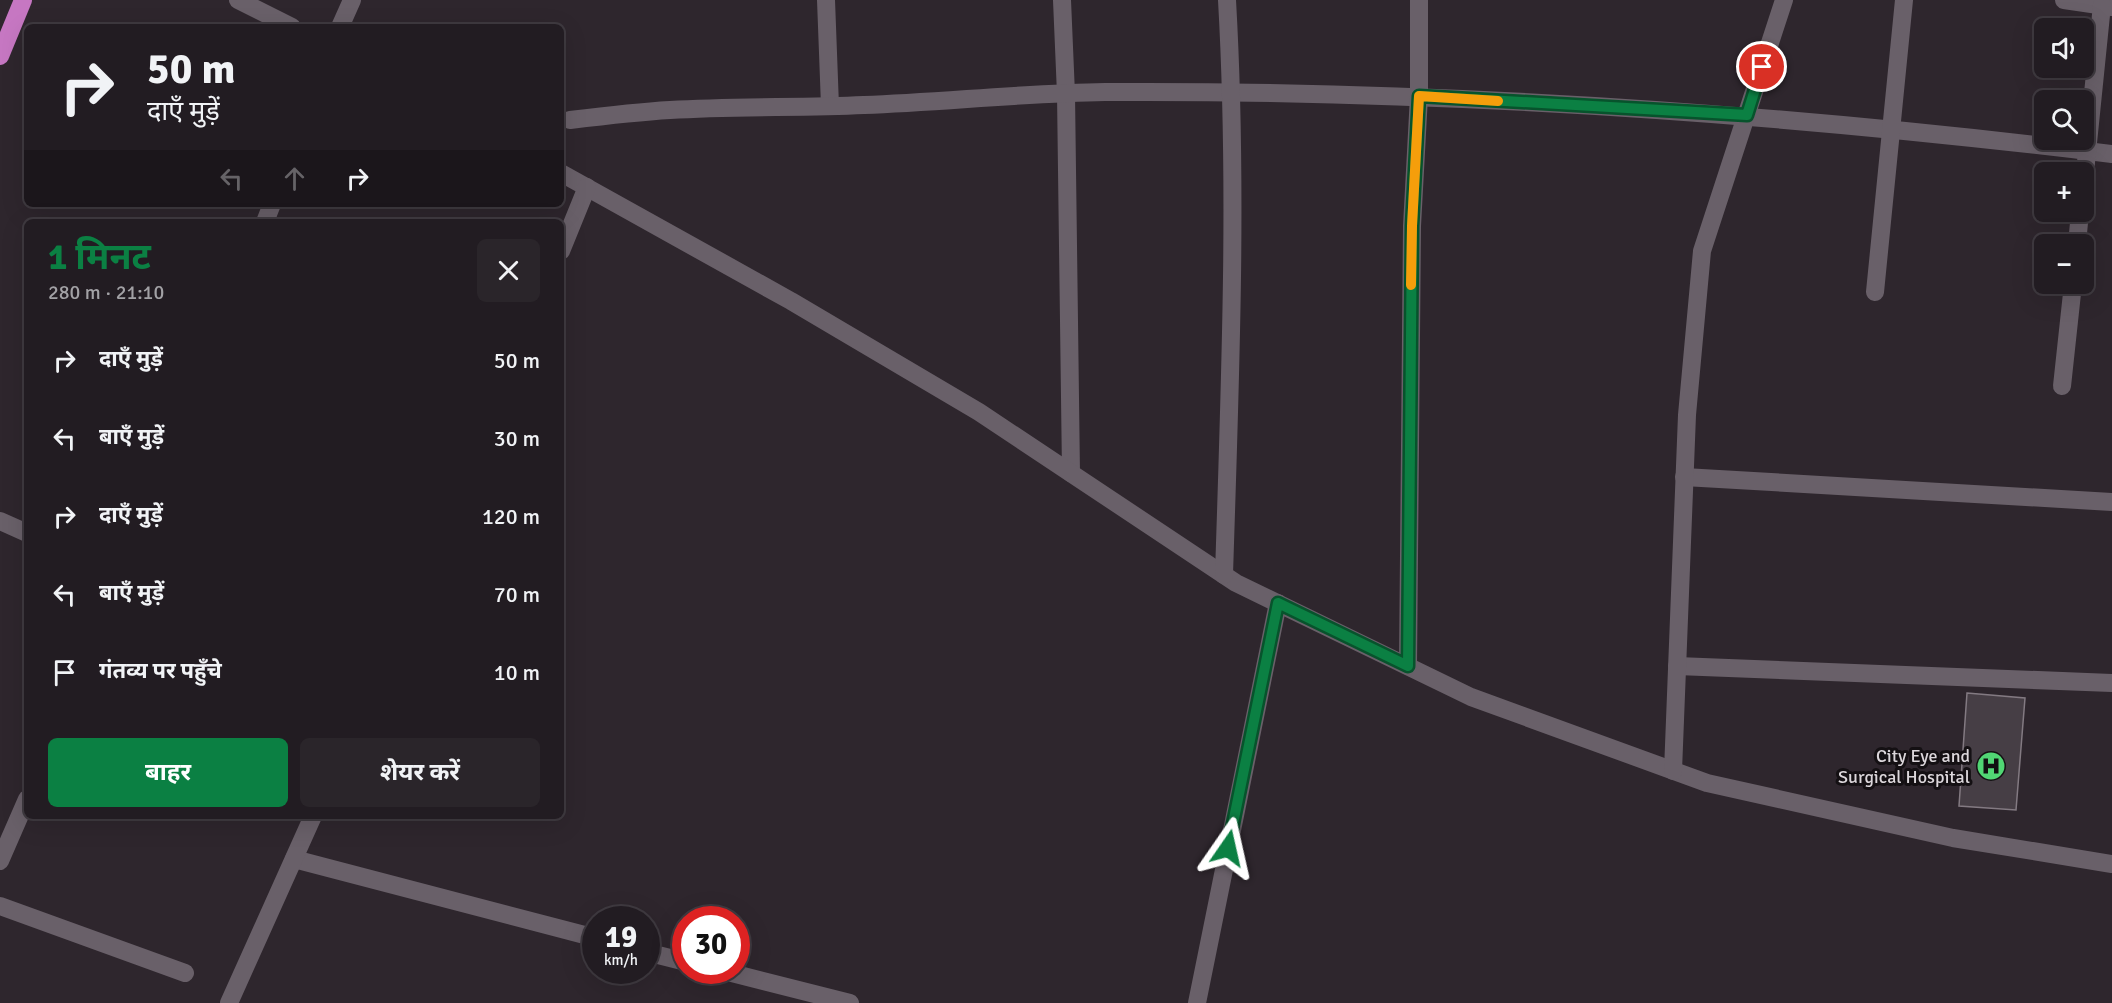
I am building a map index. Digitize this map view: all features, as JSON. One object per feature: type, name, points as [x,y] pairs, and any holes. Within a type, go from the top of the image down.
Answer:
[{"type":"highway","points":[[0,56],[23,0]]},
{"type":"street","points":[[238,0],[286,24]]},
{"type":"street","points":[[341,24],[352,0]]},
{"type":"street","points":[[826,0],[830,106]]},
{"type":"street","points":[[1062,0],[1066,94],[1071,473]]},
{"type":"street","points":[[1224,574],[1232,300],[1232,93],[1227,0]]},
{"type":"street","points":[[1408,666],[1412,226],[1419,96],[1419,0]]},
{"type":"street","points":[[1673,771],[1687,415],[1702,251],[1784,0]]},
{"type":"street","points":[[1875,292],[1904,0]]},
{"type":"street","points":[[2064,0],[2107,6],[2094,100]]},
{"type":"street","points":[[570,120],[669,110],[830,106],[1066,94],[1232,93],[1419,96],[1747,115],[2034,143]]},
{"type":"street","points":[[2086,162],[2087,150],[2112,154]]},
{"type":"street","points":[[564,175],[821,318],[979,412],[1236,583],[1471,697],[1707,783],[1953,838],[2112,864]]},
{"type":"street","points":[[564,244],[587,188]]},
{"type":"street","points":[[2062,386],[2072,294]]},
{"type":"street","points":[[1684,477],[2112,502]]},
{"type":"street","points":[[0,521],[24,532]]},
{"type":"street","points":[[1197,1003],[1278,603]]},
{"type":"street","points":[[1677,666],[2112,683]]},
{"type":"street","points":[[0,861],[24,806]]},
{"type":"street","points":[[229,1003],[312,819]]},
{"type":"street","points":[[294,859],[582,934]]},
{"type":"street","points":[[0,906],[185,973]]},
{"type":"street","points":[[750,978],[850,1003]]},
{"type":"building","points":[[1967,693],[2025,698],[2016,810],[1959,806]]},
{"type":"slow traffic","points":[[1411,285],[1419,96],[1498,101]]},
{"type":"place","name":"City Eye and Surgical Hospital","points":[[1991,766]]},
{"type":"route","points":[[1228,848],[1278,603],[1408,666],[1412,226],[1419,96],[1747,115],[1762,67]]}]
